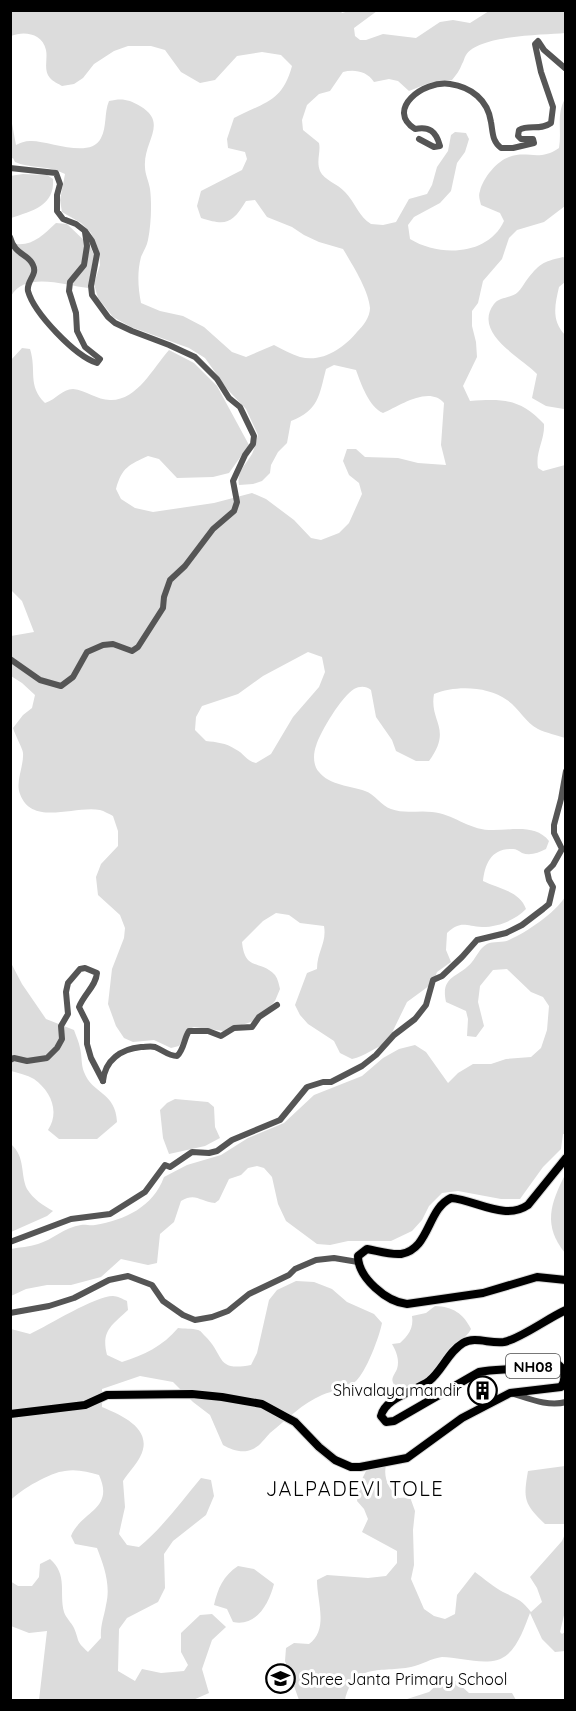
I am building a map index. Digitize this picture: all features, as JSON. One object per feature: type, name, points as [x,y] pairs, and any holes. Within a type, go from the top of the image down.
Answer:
[{"type":"main road","points":[[566,1158],[522,1209],[506,1211],[451,1198],[440,1207],[421,1241],[413,1250],[399,1254],[367,1250],[358,1256],[358,1262],[378,1290],[395,1302],[407,1304],[483,1293],[537,1277],[566,1280]]},
{"type":"main road","name":"NH08","points":[[10,1414],[85,1405],[106,1395],[182,1394],[222,1397],[262,1404],[295,1422],[335,1460],[351,1467],[360,1467],[407,1458],[462,1418],[510,1393],[561,1387],[564,1383],[563,1371],[557,1364],[548,1363],[479,1372],[394,1421],[386,1422],[381,1416],[384,1409],[398,1398],[430,1380],[463,1343],[471,1340],[510,1341],[566,1310]]},
{"type":"street","points":[[419,139],[434,147],[440,146],[431,129],[427,127],[415,129],[405,120],[404,113],[407,104],[418,91],[425,87],[444,83],[466,87],[482,100],[488,110],[493,139],[501,148],[531,145],[535,141],[521,139],[518,135],[519,129],[546,127],[551,123],[553,107],[541,72],[535,44],[538,41],[544,50],[566,69]]},
{"type":"street","points":[[10,168],[56,173],[60,184],[57,211],[63,219],[76,224],[85,231],[97,254],[91,286],[93,295],[108,316],[115,323],[195,357],[217,379],[229,398],[240,407],[254,436],[253,444],[245,455],[233,481],[237,502],[234,511],[213,529],[185,566],[170,580],[163,608],[138,647],[132,651],[113,644],[102,645],[87,652],[73,677],[61,686],[40,680],[10,660]]},
{"type":"street","points":[[10,237],[17,252],[32,262],[34,266],[33,275],[27,286],[29,294],[51,328],[74,350],[97,363],[100,359],[85,347],[77,332],[76,313],[69,291],[70,282],[84,265],[87,246],[85,231]]},
{"type":"street","points":[[10,1242],[71,1219],[110,1214],[145,1192],[165,1165],[170,1167],[192,1152],[217,1151],[232,1140],[280,1120],[307,1088],[339,1079],[370,1061],[426,1005],[433,980],[448,970],[477,940],[497,936],[522,925],[549,904],[554,887],[547,871],[562,849],[554,833],[554,825],[566,771]]},
{"type":"street","points":[[10,1060],[14,1058],[27,1061],[47,1058],[57,1048],[62,1040],[61,1026],[68,1014],[66,992],[68,983],[80,969],[85,968],[97,973],[93,986],[84,995],[80,1007],[87,1023],[89,1051],[103,1081],[106,1066],[114,1057],[128,1048],[153,1046],[171,1056],[177,1056],[189,1031],[208,1031],[221,1036],[234,1028],[252,1027],[259,1017],[278,1005]]},
{"type":"street","points":[[10,1313],[49,1306],[74,1298],[110,1280],[128,1276],[152,1285],[164,1301],[183,1315],[195,1320],[228,1311],[249,1294],[316,1260],[334,1258],[358,1262]]},
{"type":"street","points":[[510,1393],[558,1404],[566,1402]]},
{"type":"shaded area","points":[[340,10],[342,13],[377,11],[354,28],[355,36],[360,40],[366,40],[383,34],[416,38],[440,22],[453,20],[470,23],[489,11],[565,11],[565,33],[512,37],[484,43],[473,48],[466,55],[452,80],[429,83],[409,91],[398,81],[389,79],[374,82],[368,75],[360,72],[343,72],[330,91],[319,94],[307,105],[302,120],[303,130],[319,143],[318,164],[322,174],[345,192],[367,221],[371,224],[383,225],[396,222],[409,199],[427,194],[437,167],[448,151],[451,135],[455,132],[466,133],[469,139],[465,152],[457,163],[451,191],[440,203],[414,217],[408,225],[410,239],[422,245],[435,249],[462,250],[487,241],[497,233],[504,221],[500,213],[481,205],[479,198],[484,181],[495,166],[504,159],[516,155],[539,155],[559,148],[560,117],[565,99],[565,206],[544,222],[517,230],[509,238],[502,259],[483,281],[478,303],[472,311],[477,357],[463,386],[470,401],[510,402],[535,415],[544,424],[537,462],[538,468],[543,471],[565,465],[565,738],[533,726],[511,703],[499,695],[471,688],[452,689],[434,694],[433,704],[439,726],[439,741],[429,761],[416,761],[396,751],[392,740],[376,717],[371,690],[361,687],[349,693],[332,715],[318,740],[314,756],[317,769],[328,780],[369,793],[391,809],[440,813],[481,829],[529,830],[543,835],[549,841],[546,849],[537,853],[528,854],[514,849],[505,849],[490,858],[483,881],[514,894],[526,909],[512,920],[500,924],[488,927],[460,925],[447,933],[446,950],[451,962],[437,972],[433,983],[407,1002],[387,1043],[357,1058],[352,1059],[340,1053],[334,1041],[308,1024],[295,1005],[307,973],[317,969],[325,932],[324,926],[300,923],[289,915],[276,913],[263,921],[242,942],[246,958],[269,970],[278,982],[280,989],[275,1001],[264,1013],[251,1022],[223,1031],[194,1027],[189,1029],[179,1046],[171,1048],[154,1040],[133,1042],[124,1038],[116,1026],[108,1004],[112,969],[124,938],[125,928],[120,915],[98,895],[96,877],[101,864],[118,846],[118,831],[113,816],[100,810],[90,809],[55,812],[34,810],[26,804],[19,789],[23,753],[13,728],[32,708],[35,695],[11,676],[11,636],[34,632],[22,601],[11,590],[11,360],[22,348],[30,349],[34,384],[45,403],[73,389],[105,400],[120,399],[144,382],[169,350],[194,363],[217,386],[249,445],[229,473],[213,477],[177,478],[159,459],[148,456],[124,471],[116,489],[121,499],[135,508],[153,512],[214,503],[252,493],[266,499],[294,520],[311,538],[321,540],[339,533],[349,523],[362,494],[359,483],[349,475],[343,461],[347,449],[356,449],[365,457],[398,458],[418,463],[446,465],[441,445],[444,403],[438,398],[422,396],[383,413],[370,400],[356,370],[334,365],[326,369],[313,407],[291,421],[287,443],[278,452],[271,465],[270,473],[262,481],[239,485],[240,473],[252,454],[258,435],[246,409],[227,389],[205,358],[189,348],[131,327],[113,317],[98,298],[94,284],[100,265],[99,251],[91,233],[81,223],[62,212],[60,200],[65,174],[53,169],[21,164],[11,159],[10,113],[16,145],[38,141],[88,148],[101,138],[109,101],[121,99],[129,101],[148,112],[153,119],[154,126],[145,158],[151,214],[148,240],[139,268],[141,303],[160,311],[183,316],[204,327],[232,352],[246,357],[274,345],[300,357],[316,358],[332,353],[346,344],[364,324],[370,311],[363,286],[343,249],[319,242],[292,227],[267,217],[255,200],[246,201],[232,219],[223,222],[201,218],[197,206],[201,191],[242,170],[247,159],[245,152],[228,148],[227,139],[234,118],[263,104],[277,94],[288,78],[292,66],[281,55],[262,52],[237,56],[215,80],[200,83],[181,72],[165,50],[151,46],[128,46],[114,51],[94,64],[83,78],[74,84],[62,86],[48,75],[46,50],[41,40],[27,34],[11,36],[11,11]],"holes":[[[308,652],[322,657],[325,672],[319,687],[293,717],[271,754],[256,763],[228,745],[206,741],[195,730],[196,717],[202,706],[238,694],[263,676]]]},
{"type":"shaded area","points":[[47,175],[53,179],[53,188],[50,196],[41,206],[11,218],[10,176]]},
{"type":"shaded area","points":[[56,223],[67,224],[90,246],[94,255],[88,288],[35,282],[17,288],[11,296],[11,243],[30,242]]},
{"type":"shaded area","points":[[565,258],[565,282],[559,287],[555,312],[558,324],[565,335],[564,409],[546,406],[532,398],[537,374],[502,344],[489,325],[489,315],[496,302],[518,292],[530,275],[545,262]]},
{"type":"shaded area","points":[[565,897],[565,1134],[563,1134],[561,1149],[543,1167],[520,1199],[501,1199],[458,1191],[442,1193],[429,1206],[422,1220],[412,1231],[391,1241],[317,1244],[286,1221],[278,1204],[272,1177],[264,1168],[257,1166],[248,1168],[241,1175],[229,1179],[219,1200],[215,1203],[194,1197],[181,1201],[174,1222],[160,1234],[157,1263],[148,1265],[121,1259],[101,1277],[71,1285],[47,1285],[26,1289],[11,1296],[11,1249],[38,1244],[75,1226],[106,1223],[127,1216],[153,1196],[164,1177],[187,1165],[221,1155],[248,1138],[284,1123],[314,1095],[362,1076],[383,1058],[399,1049],[415,1045],[426,1052],[448,1083],[458,1073],[473,1064],[491,1064],[506,1059],[531,1057],[541,1048],[547,1030],[549,1006],[543,997],[531,992],[507,969],[493,970],[480,986],[478,1002],[484,1026],[476,1037],[467,1036],[466,1011],[446,1002],[446,987],[452,978],[472,962],[484,946],[489,943],[507,941],[524,932],[548,916]]},
{"type":"shaded area","points":[[10,961],[22,984],[46,1019],[74,1030],[80,1046],[83,1069],[88,1079],[113,1105],[117,1122],[97,1139],[59,1139],[48,1130],[52,1123],[53,1109],[45,1090],[34,1079],[11,1071]]},
{"type":"shaded area","points":[[175,1099],[208,1102],[214,1107],[215,1127],[220,1138],[205,1146],[169,1154],[163,1138],[160,1110]]},
{"type":"shaded area","points":[[11,1144],[21,1160],[27,1189],[35,1199],[53,1211],[11,1232]]},
{"type":"shaded area","points":[[565,1175],[565,1253],[554,1234],[551,1215]]},
{"type":"shaded area","points":[[296,1281],[314,1282],[332,1289],[347,1302],[374,1314],[382,1323],[372,1354],[356,1381],[348,1387],[308,1402],[270,1433],[256,1448],[241,1451],[223,1445],[210,1415],[173,1382],[140,1376],[102,1389],[102,1407],[134,1424],[143,1438],[140,1457],[123,1481],[125,1507],[119,1534],[127,1545],[139,1547],[148,1539],[201,1478],[211,1480],[214,1496],[206,1515],[173,1541],[164,1554],[165,1588],[158,1602],[127,1618],[119,1629],[118,1671],[135,1681],[142,1669],[161,1673],[184,1671],[188,1665],[181,1652],[181,1633],[200,1615],[212,1614],[226,1627],[212,1640],[202,1669],[209,1693],[193,1700],[39,1700],[47,1631],[29,1633],[11,1626],[10,1581],[18,1586],[32,1586],[39,1577],[40,1564],[50,1559],[56,1565],[61,1578],[65,1614],[74,1628],[79,1643],[88,1652],[101,1638],[107,1583],[97,1548],[75,1544],[71,1536],[100,1503],[103,1487],[99,1475],[65,1471],[36,1482],[11,1500],[11,1329],[30,1334],[95,1301],[115,1296],[127,1301],[128,1310],[112,1325],[107,1334],[105,1347],[107,1355],[122,1362],[153,1349],[178,1328],[191,1329],[202,1332],[226,1364],[240,1367],[251,1365],[257,1353],[269,1300],[277,1290]]},
{"type":"shaded area","points":[[435,1306],[457,1312],[471,1329],[448,1350],[434,1372],[426,1379],[411,1386],[396,1387],[392,1380],[398,1366],[398,1359],[392,1344],[400,1343],[408,1335],[412,1316],[426,1313]]},
{"type":"shaded area","points":[[386,1465],[385,1475],[392,1491],[399,1498],[410,1497],[415,1511],[414,1565],[411,1579],[424,1609],[434,1616],[445,1619],[455,1614],[457,1595],[475,1572],[496,1588],[521,1602],[531,1612],[542,1602],[530,1577],[562,1541],[565,1534],[565,1611],[560,1632],[562,1634],[565,1632],[565,1651],[555,1652],[542,1639],[530,1613],[515,1645],[508,1654],[494,1661],[442,1657],[411,1667],[362,1674],[349,1688],[345,1700],[299,1700],[285,1661],[286,1648],[294,1643],[309,1644],[319,1631],[317,1580],[327,1575],[368,1578],[386,1576],[397,1563],[397,1551],[362,1532],[368,1519],[364,1509],[357,1501],[361,1481],[366,1471]]},
{"type":"shaded area","points":[[565,1466],[565,1524],[545,1524],[529,1506],[527,1500],[528,1471]]},
{"type":"shaded area","points":[[238,1566],[254,1569],[274,1584],[261,1612],[249,1621],[241,1623],[233,1622],[227,1609],[214,1605],[222,1583]]},
{"type":"shaded area","points":[[450,1676],[469,1693],[512,1693],[516,1700],[404,1700],[429,1692],[444,1678]]},
{"type":"place","name":"Shivalaya mandir","points":[[483,1390]]},
{"type":"place","name":"Shree Janta Primary School","points":[[280,1679]]},
{"type":"district","name":"JALPADEVI TOLE","points":[[355,1488]]}]
